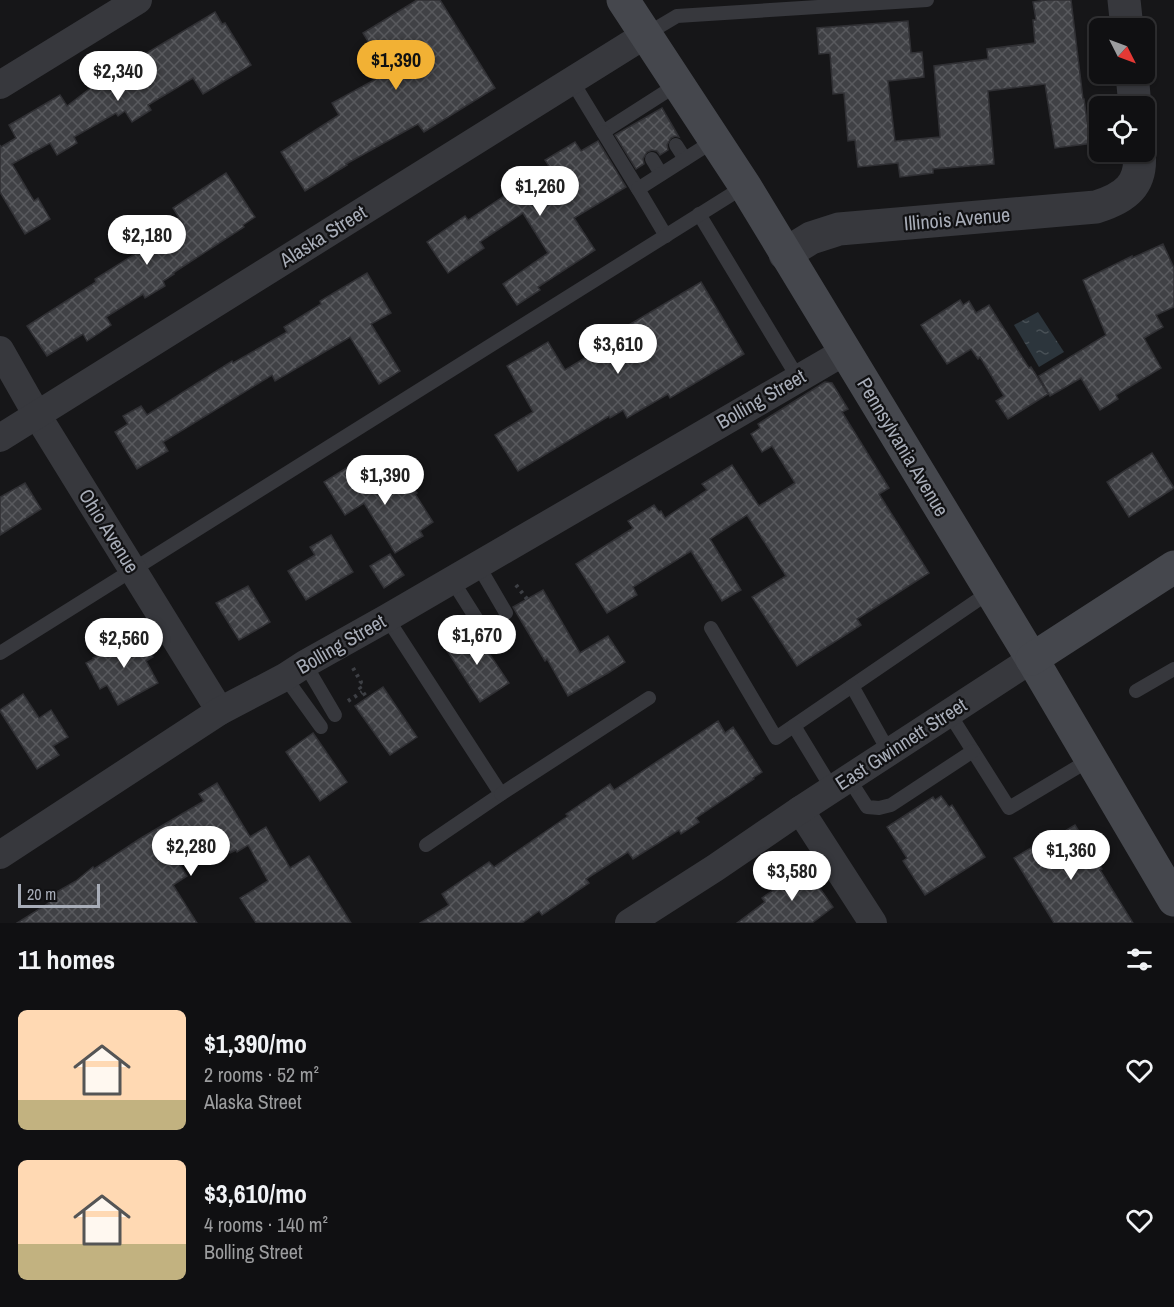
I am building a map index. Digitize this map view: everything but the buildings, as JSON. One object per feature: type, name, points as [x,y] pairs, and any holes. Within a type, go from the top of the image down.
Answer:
[{"type":"main road","name":"Pennsylvania Avenue","points":[[623,0],[745,186],[1032,659],[1174,900]]},
{"type":"main road","name":"East Gwinnett Street","points":[[1032,659],[1174,567]]},
{"type":"street","points":[[0,85],[138,0]]},
{"type":"street","points":[[1124,0],[1126,18]]},
{"type":"street","name":"Alaska Street","points":[[0,438],[645,35]]},
{"type":"street","name":"Illinois Avenue","points":[[785,254],[811,238],[839,229],[1096,207],[1114,201],[1130,189],[1138,174],[1139,162]]},
{"type":"street","name":"Ohio Avenue","points":[[0,350],[37,415],[220,711]]},
{"type":"street","name":"Bolling Street","points":[[0,855],[220,711],[387,618],[844,352]]},
{"type":"street","name":"East Gwinnett Street","points":[[629,923],[1032,659]]},
{"type":"street","points":[[800,810],[873,923]]},
{"type":"lane","points":[[645,35],[677,16],[927,0]]},
{"type":"lane","points":[[572,81],[666,236]]},
{"type":"lane","points":[[603,132],[628,122],[652,107],[678,84]]},
{"type":"lane","points":[[638,189],[715,140]]},
{"type":"lane","points":[[676,145],[685,159]]},
{"type":"lane","points":[[652,159],[661,174]]},
{"type":"lane","points":[[0,653],[745,186]]},
{"type":"lane","points":[[699,214],[798,378]]},
{"type":"lane","points":[[478,565],[506,613]]},
{"type":"lane","points":[[452,580],[481,627]]},
{"type":"lane","points":[[711,628],[776,738],[991,591]]},
{"type":"lane","points":[[387,618],[501,794]]},
{"type":"lane","points":[[1136,691],[1174,669]]},
{"type":"lane","points":[[295,670],[335,715]]},
{"type":"lane","points":[[295,670],[321,727]]},
{"type":"lane","points":[[852,686],[889,752]]},
{"type":"lane","points":[[426,845],[649,698]]},
{"type":"lane","points":[[949,713],[1010,808],[1091,759]]},
{"type":"lane","points":[[794,726],[841,784],[867,807],[879,808],[891,805],[973,751]]},
{"type":"water","points":[[1038,312],[1064,352],[1039,367],[1014,325]]}]
